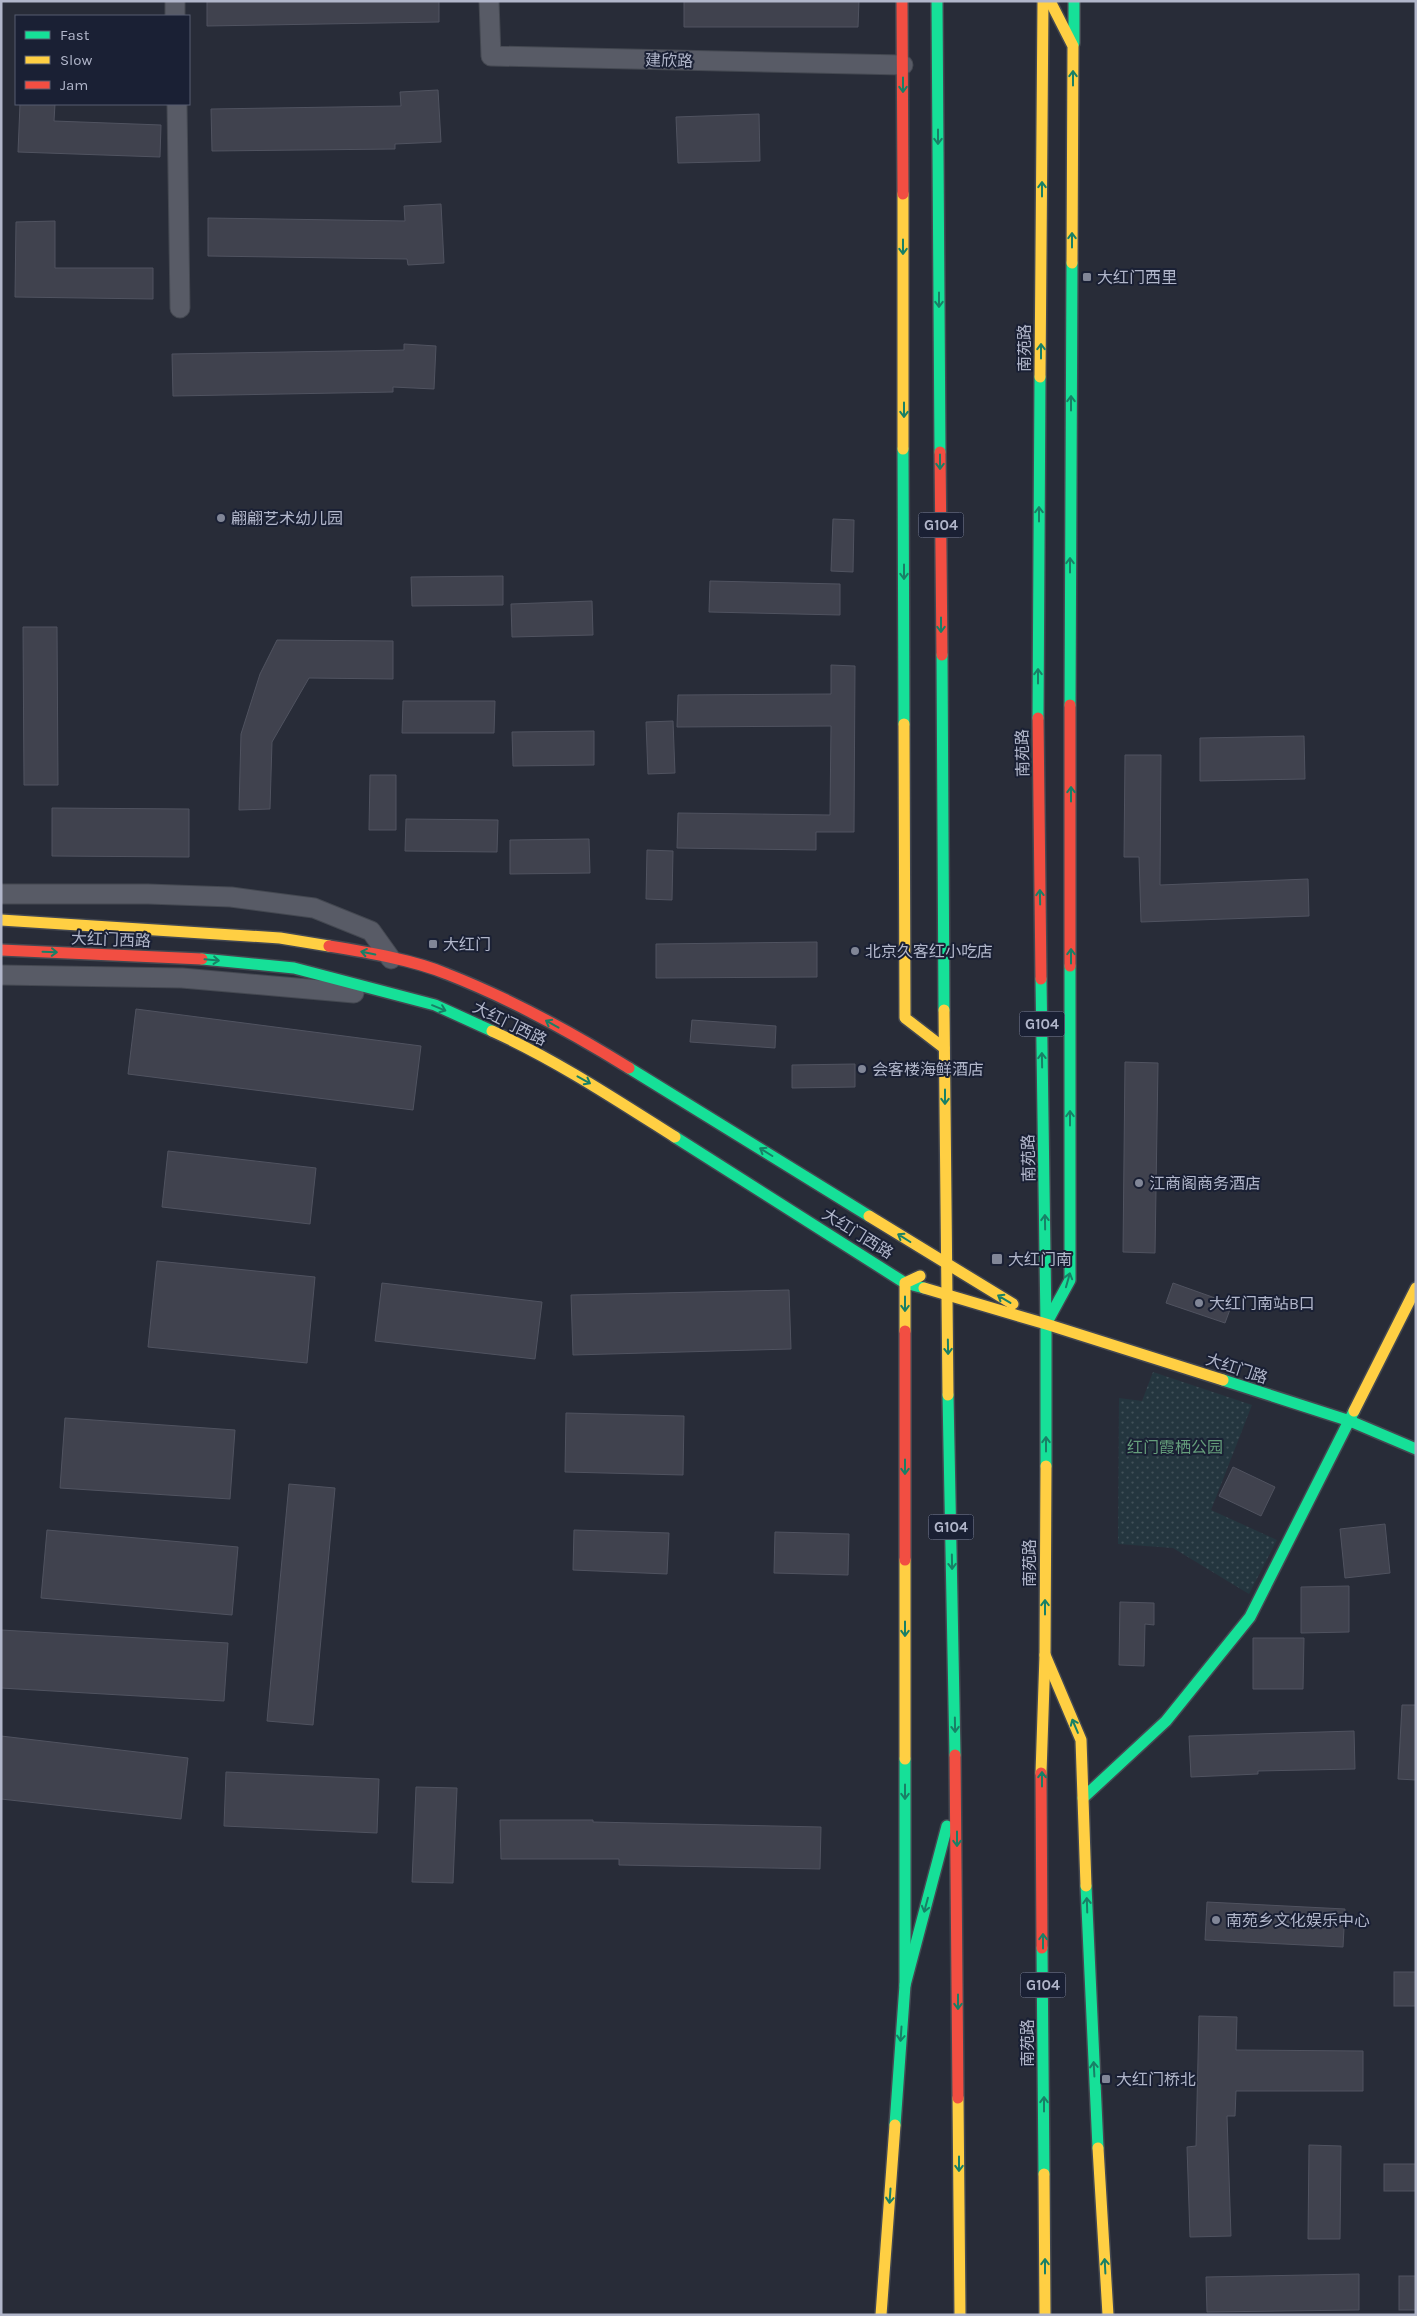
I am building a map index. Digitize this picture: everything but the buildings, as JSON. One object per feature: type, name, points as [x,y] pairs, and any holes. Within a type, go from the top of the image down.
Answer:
[{"type":"main road","points":[[902,1],[905,1018],[944,1048]]},
{"type":"main road","name":"G104","points":[[937,1],[946,1294],[956,1790],[960,2315]]},
{"type":"main road","name":"南苑路","points":[[1043,1],[1038,725],[1046,1324],[1045,1655],[1041,1739],[1045,2315]]},
{"type":"main road","points":[[1050,1],[1074,46]]},
{"type":"main road","points":[[1046,1324],[1070,1280],[1074,1]]},
{"type":"main road","points":[[1057,660],[1071,614]]},
{"type":"main road","points":[[1038,725],[1049,688]]},
{"type":"main road","name":"大红门西路","points":[[1,920],[280,938],[391,959],[446,973],[536,1014],[618,1061],[1046,1324]]},
{"type":"main road","name":"大红门西路","points":[[1,950],[206,959],[294,968],[435,1005],[520,1044],[601,1090],[905,1283],[1046,1324]]},
{"type":"main road","points":[[881,2315],[905,1985],[905,1283],[946,1264]]},
{"type":"main road","points":[[1083,1798],[1166,1721],[1250,1617],[1416,1288]]},
{"type":"main road","name":"大红门路","points":[[1046,1324],[1350,1421],[1416,1449]]},
{"type":"main road","points":[[1045,1655],[1081,1740],[1088,1954],[1108,2315]]},
{"type":"main road","points":[[905,1985],[956,1790]]},
{"type":"street","points":[[175,1],[175,15]]},
{"type":"street","name":"建欣路","points":[[489,1],[491,56],[903,65]]},
{"type":"street","points":[[176,105],[180,308]]},
{"type":"street","points":[[1,894],[148,894],[231,897],[314,908],[371,931],[391,959]]},
{"type":"street","points":[[1,975],[182,978],[409,998]]},
{"type":"green space","name":"红门霞栖公园","points":[[1153,1372],[1252,1405],[1211,1510],[1277,1540],[1249,1594],[1173,1548],[1118,1544],[1119,1398],[1142,1401]]},
{"type":"traffic: fast","points":[[937,1],[940,452]]},
{"type":"traffic: fast","points":[[1074,1],[1074,43]]},
{"type":"traffic: fast","points":[[1070,705],[1072,263]]},
{"type":"traffic: fast","points":[[1038,718],[1040,377]]},
{"type":"traffic: fast","points":[[903,449],[904,724]]},
{"type":"traffic: fast","points":[[942,655],[944,1010]]},
{"type":"traffic: fast","points":[[202,959],[294,968],[435,1005],[492,1031]]},
{"type":"traffic: fast","points":[[1046,1324],[1070,1280],[1070,966]]},
{"type":"traffic: fast","points":[[1041,979],[1046,1466]]},
{"type":"traffic: fast","points":[[629,1068],[869,1216]]},
{"type":"traffic: fast","points":[[675,1137],[905,1283],[924,1288]]},
{"type":"traffic: fast","points":[[1223,1380],[1350,1421],[1416,1449]]},
{"type":"traffic: fast","points":[[948,1395],[955,1755]]},
{"type":"traffic: fast","points":[[1083,1798],[1166,1721],[1250,1617],[1354,1411]]},
{"type":"traffic: fast","points":[[895,2125],[905,1985],[905,1759]]},
{"type":"traffic: fast","points":[[905,1985],[947,1826]]},
{"type":"traffic: fast","points":[[1086,1886],[1098,2148]]},
{"type":"traffic: fast","points":[[1042,1948],[1044,2174]]},
{"type":"traffic: slow","points":[[1040,377],[1043,1]]},
{"type":"traffic: slow","points":[[1050,1],[1073,46],[1072,263]]},
{"type":"traffic: slow","points":[[903,194],[903,449]]},
{"type":"traffic: slow","points":[[904,724],[905,1018],[944,1048]]},
{"type":"traffic: slow","points":[[1,920],[280,938],[329,946]]},
{"type":"traffic: slow","points":[[944,1010],[948,1395]]},
{"type":"traffic: slow","points":[[492,1031],[562,1067],[675,1137]]},
{"type":"traffic: slow","points":[[869,1216],[1013,1304]]},
{"type":"traffic: slow","points":[[905,1331],[905,1283],[920,1276]]},
{"type":"traffic: slow","points":[[924,1288],[1223,1380]]},
{"type":"traffic: slow","points":[[1354,1411],[1416,1288]]},
{"type":"traffic: slow","points":[[1041,1773],[1045,1655],[1046,1466]]},
{"type":"traffic: slow","points":[[905,1560],[905,1759]]},
{"type":"traffic: slow","points":[[1045,1655],[1081,1740],[1086,1886]]},
{"type":"traffic: slow","points":[[958,2098],[960,2315]]},
{"type":"traffic: slow","points":[[881,2315],[895,2125]]},
{"type":"traffic: slow","points":[[1098,2148],[1108,2315]]},
{"type":"traffic: slow","points":[[1044,2174],[1045,2315]]},
{"type":"traffic: jam","points":[[902,1],[903,194]]},
{"type":"traffic: jam","points":[[940,452],[942,655]]},
{"type":"traffic: jam","points":[[1070,705],[1070,966]]},
{"type":"traffic: jam","points":[[1038,718],[1041,979]]},
{"type":"traffic: jam","points":[[329,946],[405,961],[447,974],[494,994],[540,1017],[629,1068]]},
{"type":"traffic: jam","points":[[1,950],[202,959]]},
{"type":"traffic: jam","points":[[905,1331],[905,1560]]},
{"type":"traffic: jam","points":[[955,1755],[958,2098]]},
{"type":"traffic: jam","points":[[1041,1773],[1042,1948]]},
{"type":"place","name":"大红门西里","points":[[1087,277]]},
{"type":"place","name":"翩翩艺术幼儿园","points":[[221,518]]},
{"type":"place","name":"大红门","points":[[433,944]]},
{"type":"place","name":"北京久客红小吃店","points":[[855,951]]},
{"type":"place","name":"会客楼海鲜酒店","points":[[862,1069]]},
{"type":"place","name":"江商阁商务酒店","points":[[1139,1183]]},
{"type":"place","name":"大红门南","points":[[997,1259]]},
{"type":"place","name":"大红门南站B口","points":[[1199,1303]]},
{"type":"place","name":"南苑乡文化娱乐中心","points":[[1216,1920]]},
{"type":"place","name":"大红门桥北","points":[[1106,2079]]}]
